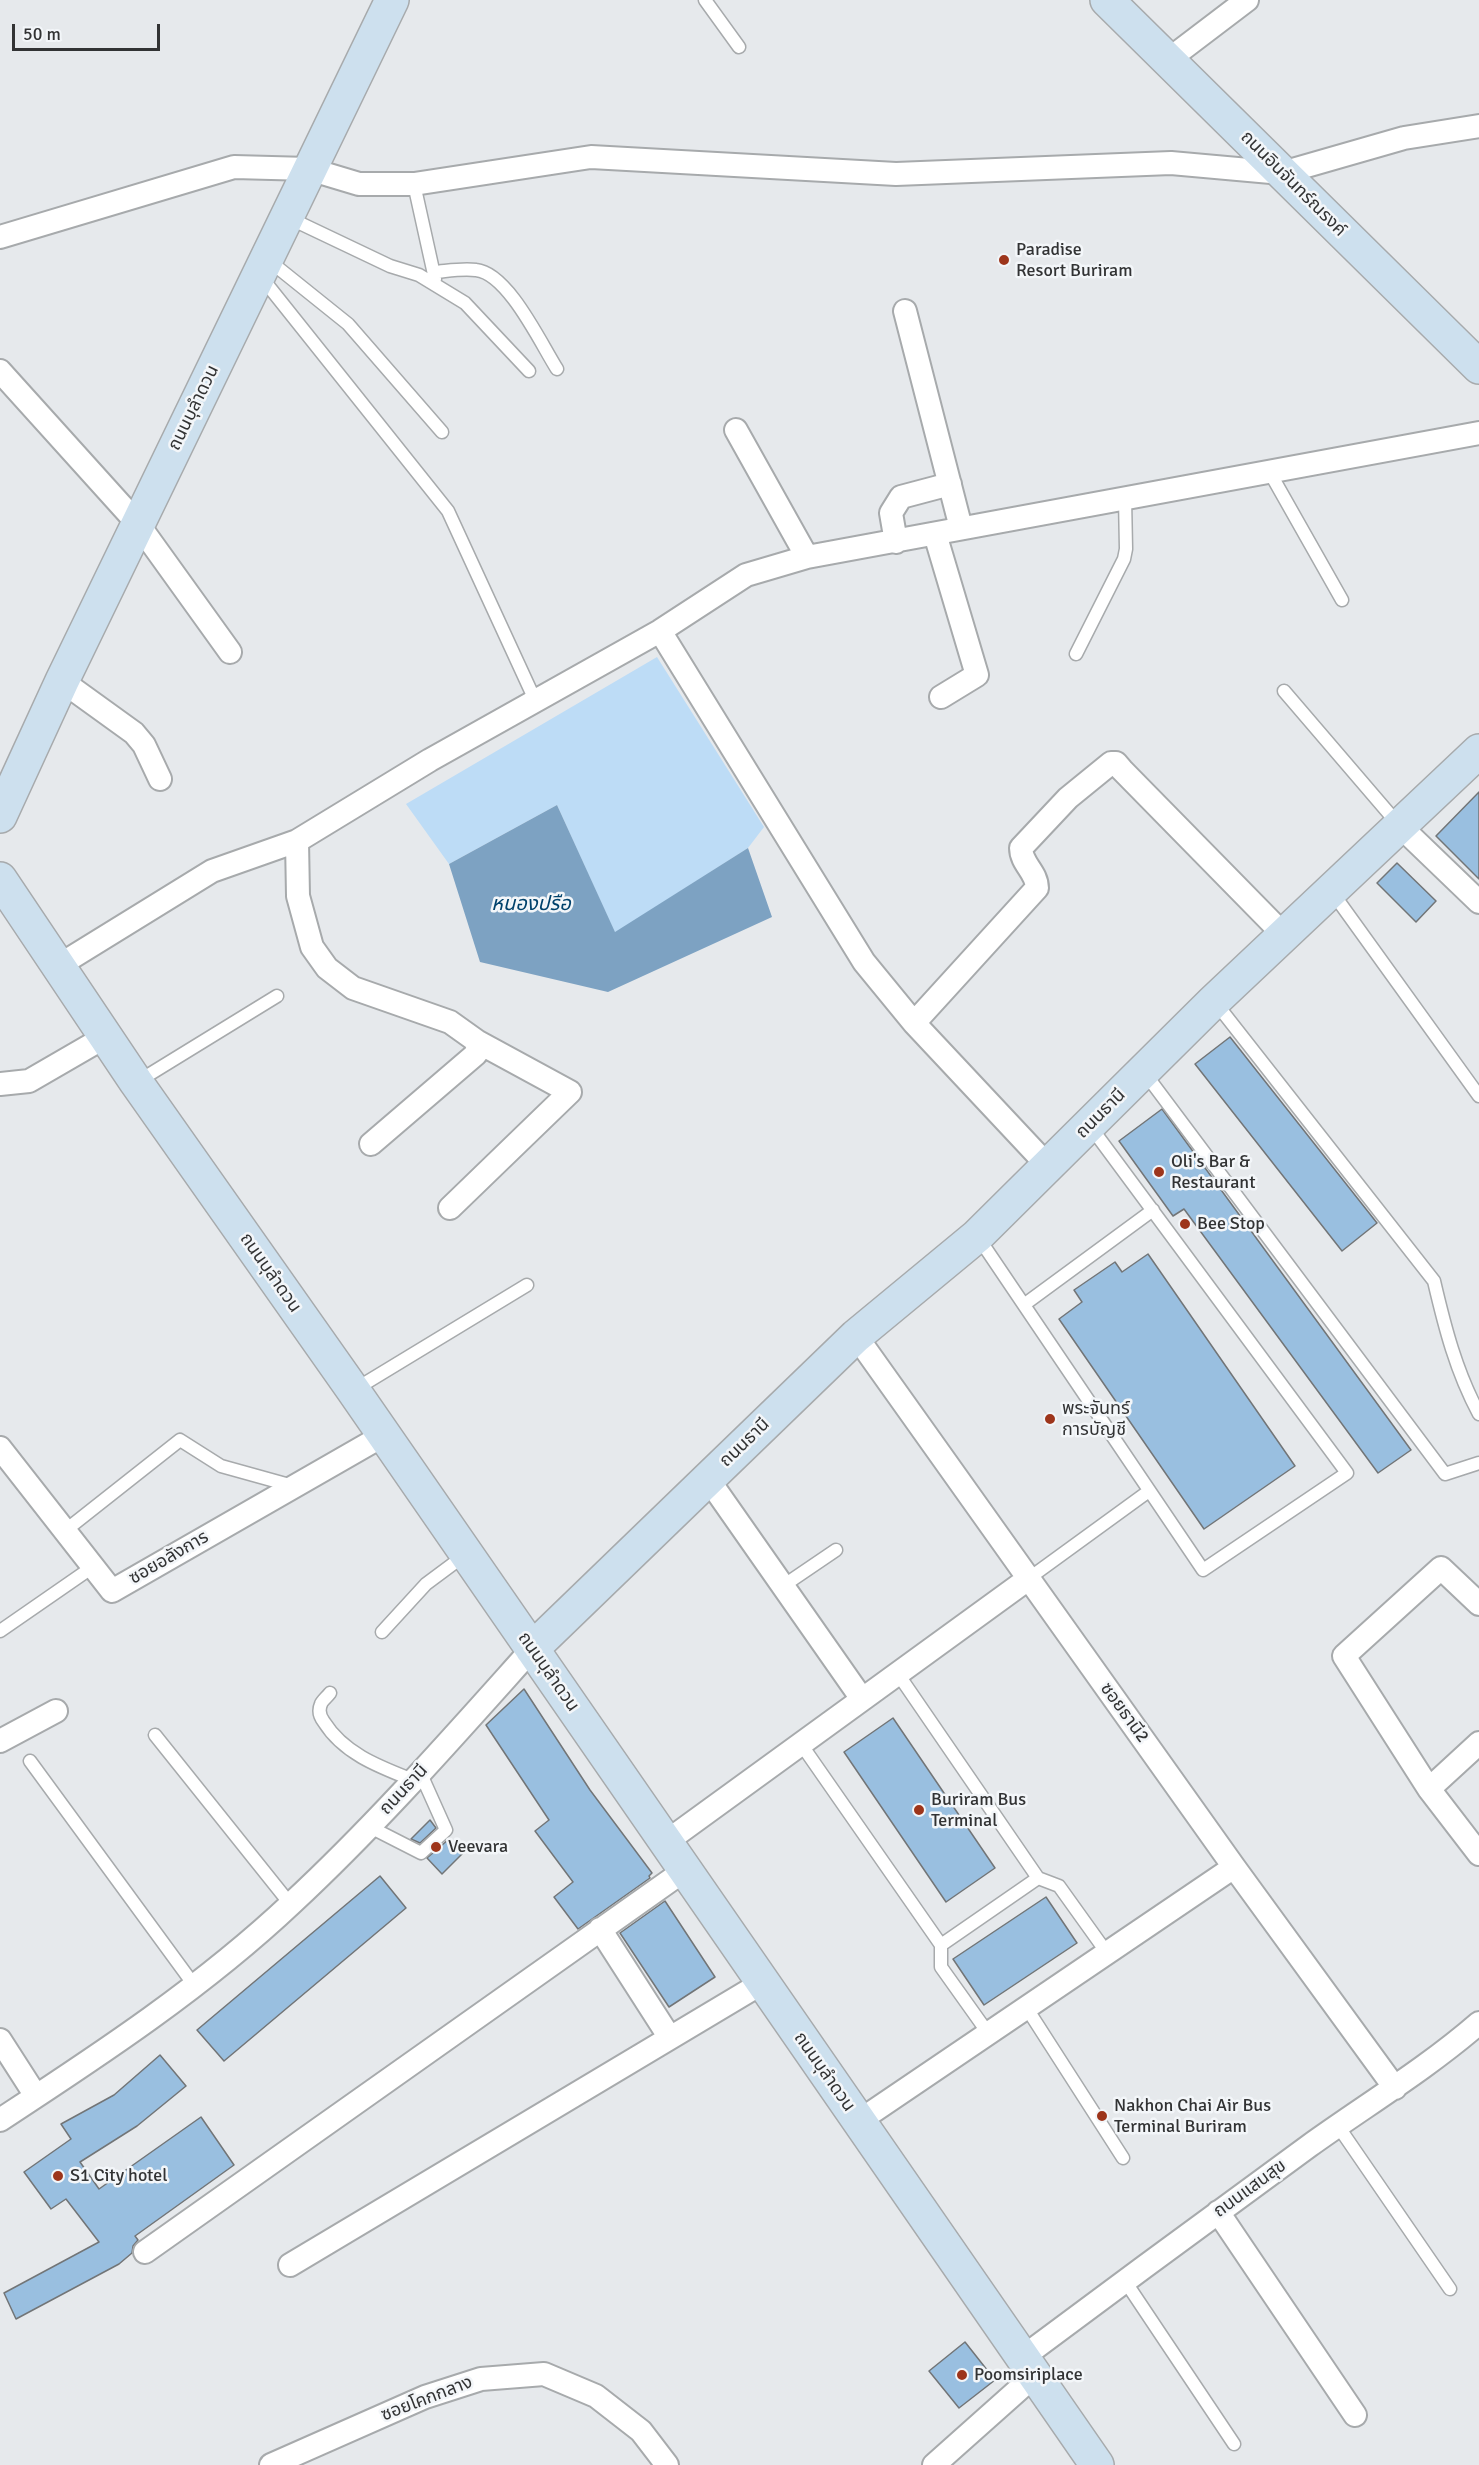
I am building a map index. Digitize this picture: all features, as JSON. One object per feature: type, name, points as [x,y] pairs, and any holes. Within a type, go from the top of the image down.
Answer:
[{"type":"street","name":"ถนนบุลำดวน","points":[[0,816],[62,681],[392,0]]},
{"type":"street","name":"ถนนอินจันทร์ณรงค์","points":[[1107,0],[1479,368]]},
{"type":"street","points":[[1168,60],[1246,0]]},
{"type":"street","points":[[0,237],[234,167],[309,169],[359,184],[414,184],[591,157],[896,174],[1171,163],[1282,173],[1404,138],[1479,126]]},
{"type":"street","points":[[904,311],[961,528]]},
{"type":"street","points":[[0,371],[138,524],[230,652]]},
{"type":"street","points":[[736,430],[807,557]]},
{"type":"street","points":[[58,966],[212,871],[297,841],[535,699],[660,631],[746,575],[807,557],[1479,433]]},
{"type":"street","points":[[896,542],[891,513],[901,497],[950,484]]},
{"type":"street","points":[[935,534],[977,675],[941,697]]},
{"type":"street","points":[[660,631],[864,962],[914,1023],[1049,1167]]},
{"type":"street","points":[[62,681],[134,733],[144,745],[160,779]]},
{"type":"street","name":"ถนนธานี","points":[[0,2120],[194,1985],[291,1905],[369,1827],[532,1649],[856,1336],[977,1236],[1214,1001],[1479,751]]},
{"type":"street","points":[[914,1023],[1037,888],[1037,879],[1021,855],[1021,848],[1068,798],[1111,763],[1116,764],[1285,936]]},
{"type":"street","points":[[1401,827],[1479,902]]},
{"type":"street","points":[[297,841],[298,896],[312,947],[327,968],[353,987],[450,1022],[478,1042],[570,1092],[450,1208]]},
{"type":"street","name":"ถนนบุลำดวน","points":[[0,879],[136,1083],[353,1390],[1097,2465]]},
{"type":"street","points":[[0,1084],[29,1081],[105,1036]]},
{"type":"street","points":[[371,1144],[476,1054],[478,1042]]},
{"type":"street","name":"ซอยธานี2","points":[[856,1336],[1234,1867],[1395,2088]]},
{"type":"street","name":"ซอยอลังการ","points":[[0,1448],[112,1590],[384,1435]]},
{"type":"street","points":[[708,1479],[862,1699]]},
{"type":"street","points":[[1479,1604],[1441,1568],[1344,1656],[1429,1789],[1479,1854]]},
{"type":"street","points":[[666,1842],[1028,1579]]},
{"type":"street","points":[[0,1742],[56,1711]]},
{"type":"street","points":[[1429,1789],[1479,1743]]},
{"type":"street","points":[[858,2121],[1234,1867]]},
{"type":"street","points":[[145,2253],[685,1870]]},
{"type":"street","points":[[600,1929],[670,2038]]},
{"type":"street","points":[[290,2265],[762,1983]]},
{"type":"street","name":"ถนนแสนสุข","points":[[1029,2366],[1125,2281],[1338,2126],[1395,2088],[1479,2024]]},
{"type":"street","points":[[0,2040],[36,2096]]},
{"type":"street","points":[[1218,2212],[1355,2415]]},
{"type":"street","points":[[934,2465],[1029,2366]]},
{"type":"street","name":"ซอยโคกกลาง","points":[[271,2465],[300,2460],[425,2397],[481,2379],[543,2374],[596,2396],[641,2431],[667,2465]]},
{"type":"lane","points":[[705,0],[739,47]]},
{"type":"lane","points":[[414,184],[437,286]]},
{"type":"lane","points":[[286,216],[390,266],[419,275],[465,303],[529,371]]},
{"type":"lane","points":[[262,266],[348,324],[442,432]]},
{"type":"lane","points":[[262,266],[448,511],[535,699]]},
{"type":"lane","points":[[434,272],[477,270],[491,276],[508,291],[557,369]]},
{"type":"lane","points":[[1269,471],[1342,600]]},
{"type":"lane","points":[[1076,654],[1124,559],[1126,549],[1125,498]]},
{"type":"lane","points":[[1284,691],[1401,827]]},
{"type":"lane","points":[[1331,890],[1479,1096]]},
{"type":"lane","points":[[136,1083],[277,996]]},
{"type":"lane","points":[[1214,1001],[1434,1281],[1450,1345],[1463,1384],[1479,1414]]},
{"type":"lane","points":[[1144,1071],[1445,1474],[1479,1463]]},
{"type":"lane","points":[[977,1236],[1203,1570],[1347,1473],[1090,1126]]},
{"type":"lane","points":[[1025,1304],[1153,1210]]},
{"type":"lane","points":[[353,1390],[527,1285]]},
{"type":"lane","points":[[66,1530],[180,1440],[221,1467],[293,1486]]},
{"type":"lane","points":[[1028,1579],[1149,1491]]},
{"type":"lane","points":[[783,1586],[836,1550]]},
{"type":"lane","points":[[382,1632],[426,1584],[466,1554]]},
{"type":"lane","points":[[0,1631],[94,1566]]},
{"type":"lane","points":[[898,1674],[1038,1878],[1059,1886],[1107,1953]]},
{"type":"lane","points":[[330,1693],[320,1705],[319,1715],[331,1733],[346,1747],[373,1764],[417,1776],[446,1830],[421,1853],[369,1827]]},
{"type":"lane","points":[[155,1736],[291,1905]]},
{"type":"lane","points":[[801,1744],[941,1945],[941,1967],[988,2033]]},
{"type":"lane","points":[[30,1761],[194,1985]]},
{"type":"lane","points":[[941,1945],[1038,1878]]},
{"type":"lane","points":[[1026,2007],[1123,2158]]},
{"type":"lane","points":[[1338,2126],[1450,2289]]},
{"type":"lane","points":[[1125,2281],[1234,2444]]},
{"type":"shaded area","points":[[657,657],[764,827],[748,848],[615,933],[557,805],[449,864],[406,804]]},
{"type":"water","name":"หนองปรือ","points":[[557,805],[615,932],[748,848],[772,917],[608,992],[480,962],[449,864]]},
{"type":"building","points":[[1479,792],[1479,879],[1436,836]]},
{"type":"building","points":[[1397,863],[1436,901],[1416,922],[1377,883]]},
{"type":"building","points":[[1230,1037],[1377,1223],[1342,1251],[1195,1064]]},
{"type":"building","points":[[1162,1109],[1411,1450],[1378,1473],[1184,1209],[1173,1216],[1119,1141]]},
{"type":"building","points":[[1148,1254],[1295,1466],[1204,1529],[1059,1319],[1082,1302],[1074,1290],[1115,1262],[1122,1272]]},
{"type":"building","points":[[524,1689],[590,1790],[652,1873],[650,1878],[578,1929],[554,1897],[573,1882],[535,1831],[549,1820],[486,1725]]},
{"type":"building","name":"Buriram Bus Terminal","points":[[893,1718],[995,1868],[946,1902],[844,1752]]},
{"type":"building","points":[[430,1820],[436,1828],[420,1843],[411,1839]]},
{"type":"building","points":[[449,1839],[463,1853],[442,1874],[427,1858]]},
{"type":"building","points":[[380,1876],[406,1908],[224,2061],[197,2030]]},
{"type":"building","points":[[1046,1897],[1077,1943],[984,2005],[953,1959]]},
{"type":"building","points":[[665,1901],[715,1977],[669,2007],[620,1933]]},
{"type":"building","points":[[160,2055],[186,2086],[137,2126],[80,2162],[99,2189],[201,2117],[234,2165],[135,2236],[138,2240],[133,2246],[132,2253],[119,2264],[16,2319],[4,2293],[99,2242],[66,2199],[51,2209],[24,2172],[71,2139],[61,2124],[114,2095]]},
{"type":"building","name":"Poomsiriplace","points":[[965,2342],[995,2380],[959,2408],[929,2371]]},
{"type":"place","name":"Paradise Resort Buriram","points":[[1004,260]]},
{"type":"place","name":"Oli's Bar & Restaurant","points":[[1159,1172]]},
{"type":"place","name":"Bee Stop","points":[[1185,1224]]},
{"type":"place","name":"พระจันทร์ การบัญชี","points":[[1050,1419]]},
{"type":"place","name":"Buriram Bus Terminal","points":[[919,1810]]},
{"type":"place","name":"Veevara","points":[[436,1847]]},
{"type":"place","name":"Nakhon Chai Air Bus Terminal Buriram","points":[[1102,2116]]},
{"type":"place","name":"S1 City hotel","points":[[58,2176]]},
{"type":"place","name":"Poomsiriplace","points":[[962,2375]]}]
